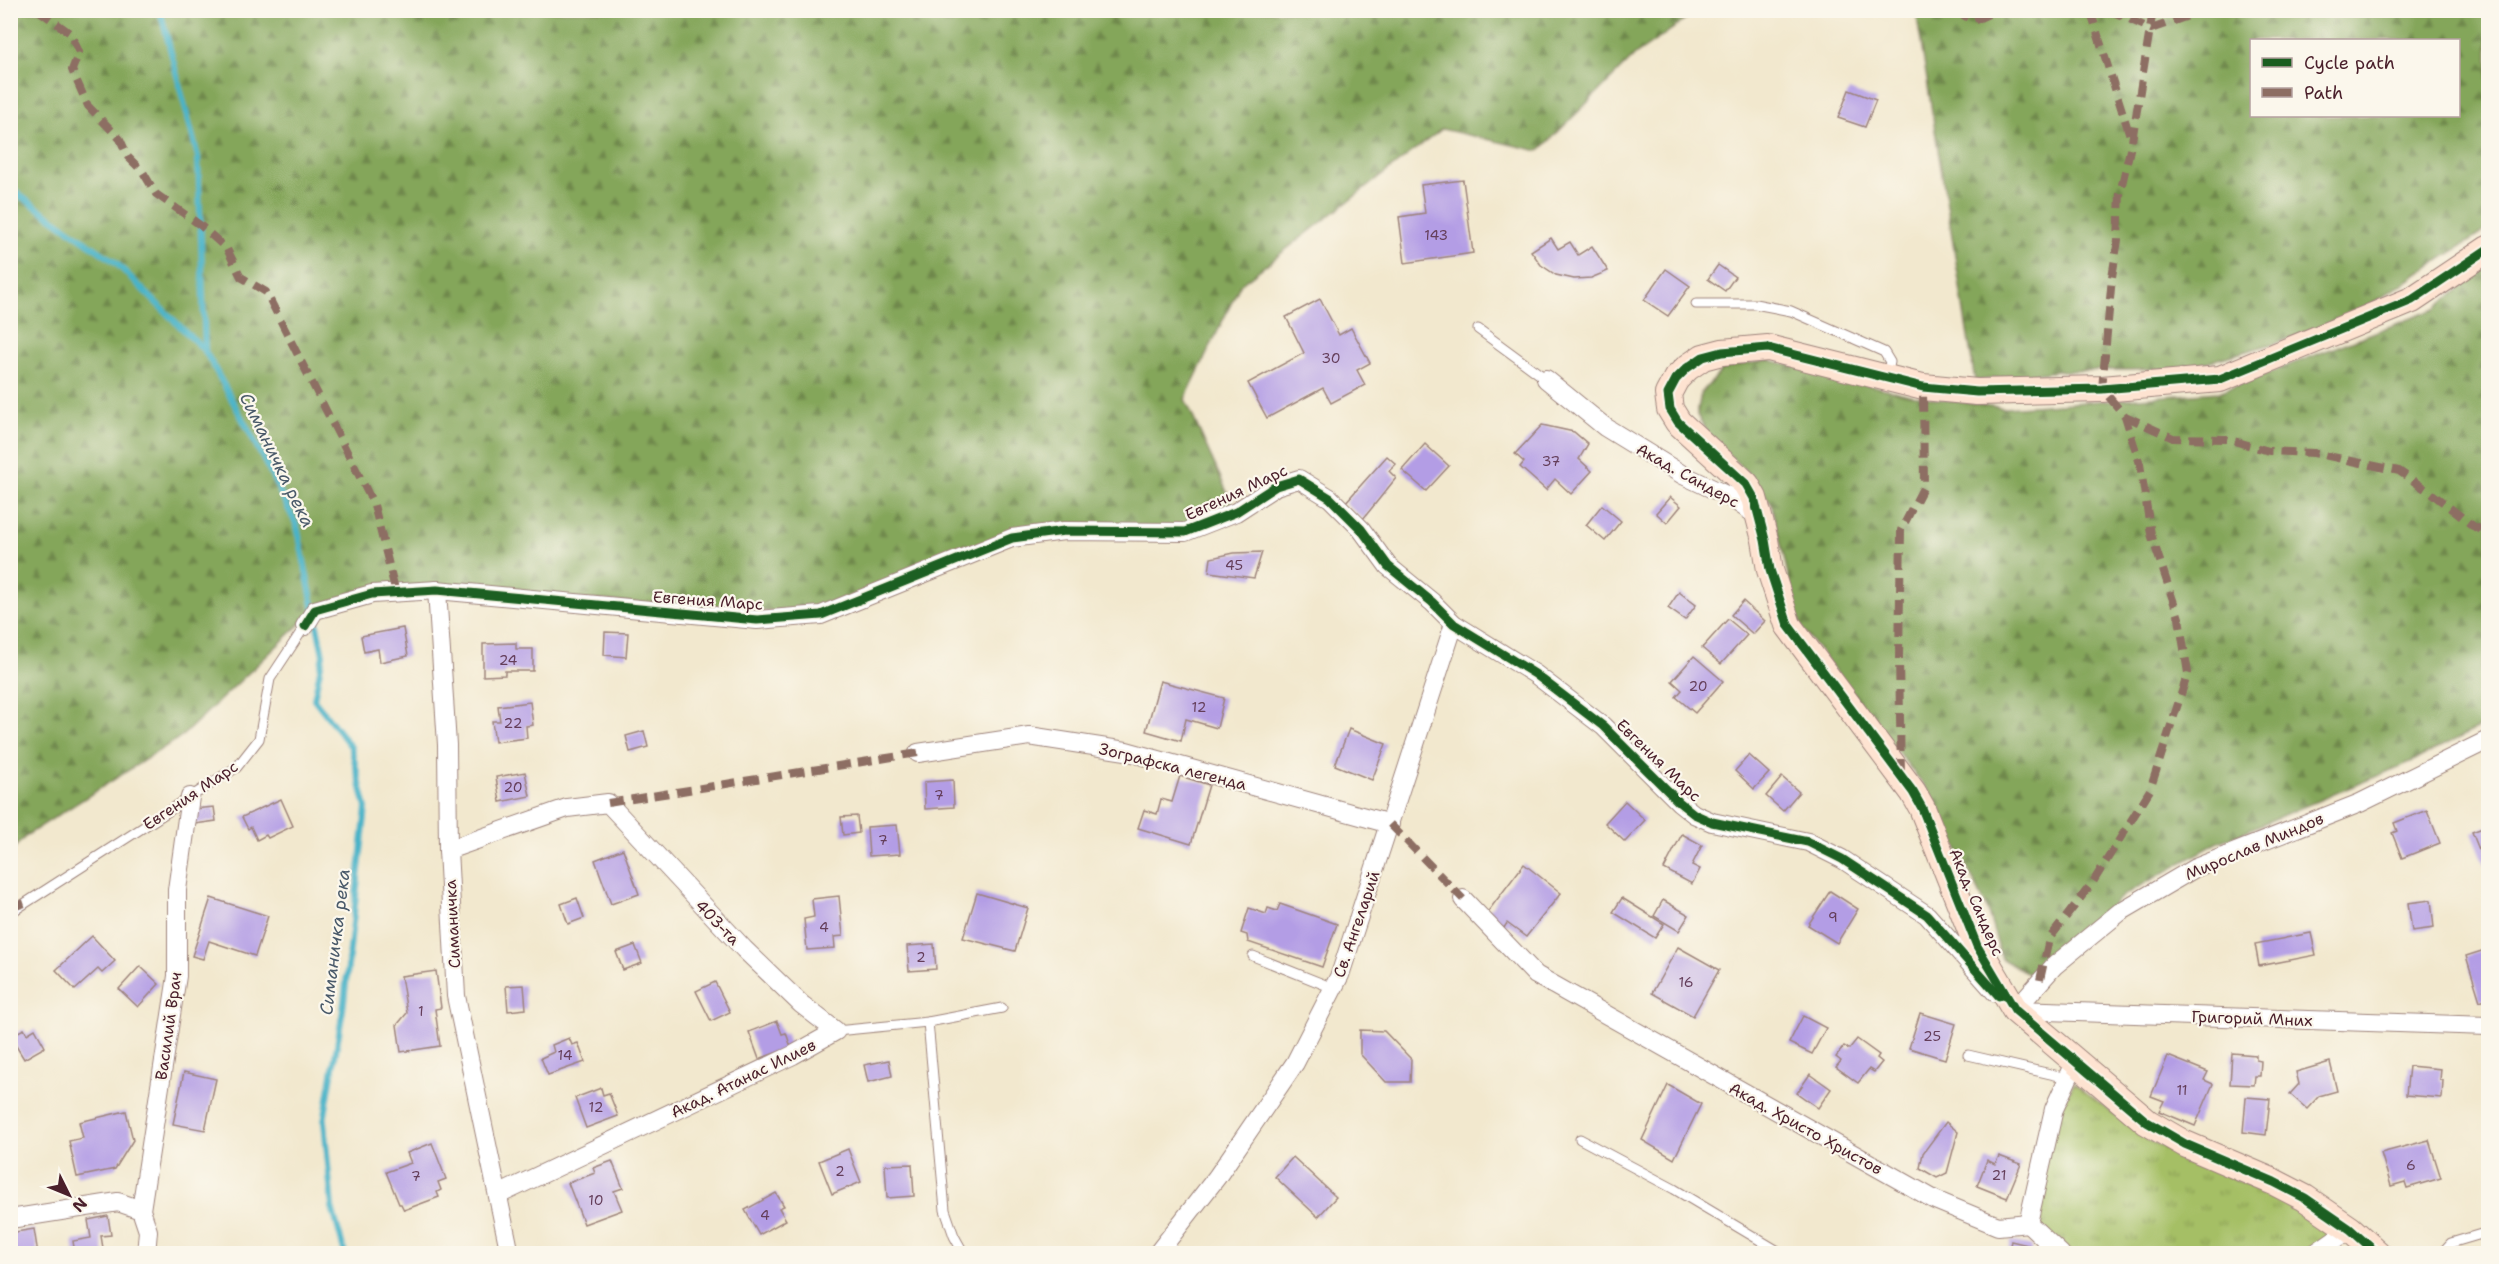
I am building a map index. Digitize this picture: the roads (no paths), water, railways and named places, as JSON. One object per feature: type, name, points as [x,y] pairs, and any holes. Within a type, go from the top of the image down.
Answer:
[{"type":"street","points":[[1759,517],[1754,498],[1746,484],[1698,441],[1670,409],[1668,394],[1676,379],[1702,357],[1741,349],[1768,348],[1923,387],[1977,392],[2102,389],[2220,379],[2412,300],[2488,249]]},
{"type":"street","name":"Акад. Сандерс","points":[[1545,379],[1577,407],[1605,427],[1666,465],[1728,496],[1759,517],[1770,570],[1788,626],[1913,792],[1922,808],[1977,946],[2015,1010],[2072,1070],[2147,1122],[2185,1144],[2274,1182],[2328,1213],[2378,1254]]},
{"type":"street","name":"Евгения Марс","points":[[305,626],[315,610],[372,594],[437,590],[758,620],[821,615],[1012,538],[1064,531],[1185,532],[1236,512],[1276,486],[1299,478],[1330,498],[1361,529],[1388,566],[1432,602],[1454,624],[1535,674],[1603,726],[1679,802],[1694,814],[1712,822],[1808,842],[1842,859],[1927,915],[1992,989],[2015,1010]]},
{"type":"street","name":"Симаничка","points":[[437,590],[447,745],[448,850],[456,996],[510,1254]]},
{"type":"street","name":"Св. Ангеларий","points":[[1157,1254],[1217,1177],[1295,1063],[1340,975],[1454,624]]},
{"type":"street","name":"Зографска легенда","points":[[918,753],[1029,736],[1126,752],[1390,824]]},
{"type":"street","name":"Мирослав Миндов","points":[[2015,1010],[2054,966],[2120,912],[2195,868],[2360,803],[2488,740]]},
{"type":"street","name":"Василий Врач","points":[[146,1254],[148,1231],[141,1210],[177,976],[177,890],[190,797]]},
{"type":"street","name":"403-та","points":[[448,850],[567,808],[608,803],[744,949],[801,1004],[836,1030]]},
{"type":"street","name":"Акад. Христо Христов","points":[[1463,900],[1536,975],[1546,981],[1935,1200],[1998,1226],[2028,1223]]},
{"type":"street","name":"Григорий Мних","points":[[2015,1010],[2488,1026]]},
{"type":"street","name":"Акад. Атанас Илиев","points":[[498,1195],[793,1055],[836,1030]]},
{"type":"street","points":[[2061,1254],[2028,1223],[2054,1109],[2072,1070]]},
{"type":"street","points":[[10,1219],[118,1202],[141,1210]]},
{"type":"street","points":[[2314,1254],[2350,1229]]},
{"type":"lane","points":[[1696,304],[1755,304],[1791,311],[1884,352],[1889,356],[1890,362],[1886,379]]},
{"type":"lane","name":"Акад. Сандерс","points":[[1478,329],[1545,379]]},
{"type":"lane","name":"Евгения Марс","points":[[10,913],[237,767],[259,739],[270,680],[305,626]]},
{"type":"lane","points":[[1252,956],[1333,988]]},
{"type":"lane","name":"Акад. Атанас Илиев","points":[[836,1030],[928,1022],[1002,1008]]},
{"type":"lane","points":[[928,1022],[945,1210],[954,1236],[964,1254]]},
{"type":"lane","points":[[1968,1056],[2072,1070]]},
{"type":"lane","points":[[1580,1139],[1674,1190],[1783,1254]]},
{"type":"lane","points":[[2441,1254],[2451,1243],[2488,1232]]},
{"type":"waterway","points":[[160,10],[198,157],[205,351]]},
{"type":"waterway","name":"Симаничка река","points":[[10,186],[22,197],[115,262],[205,351],[297,526],[323,655],[314,699],[351,747],[366,808],[343,1010],[324,1121],[332,1207],[345,1254]]}]
